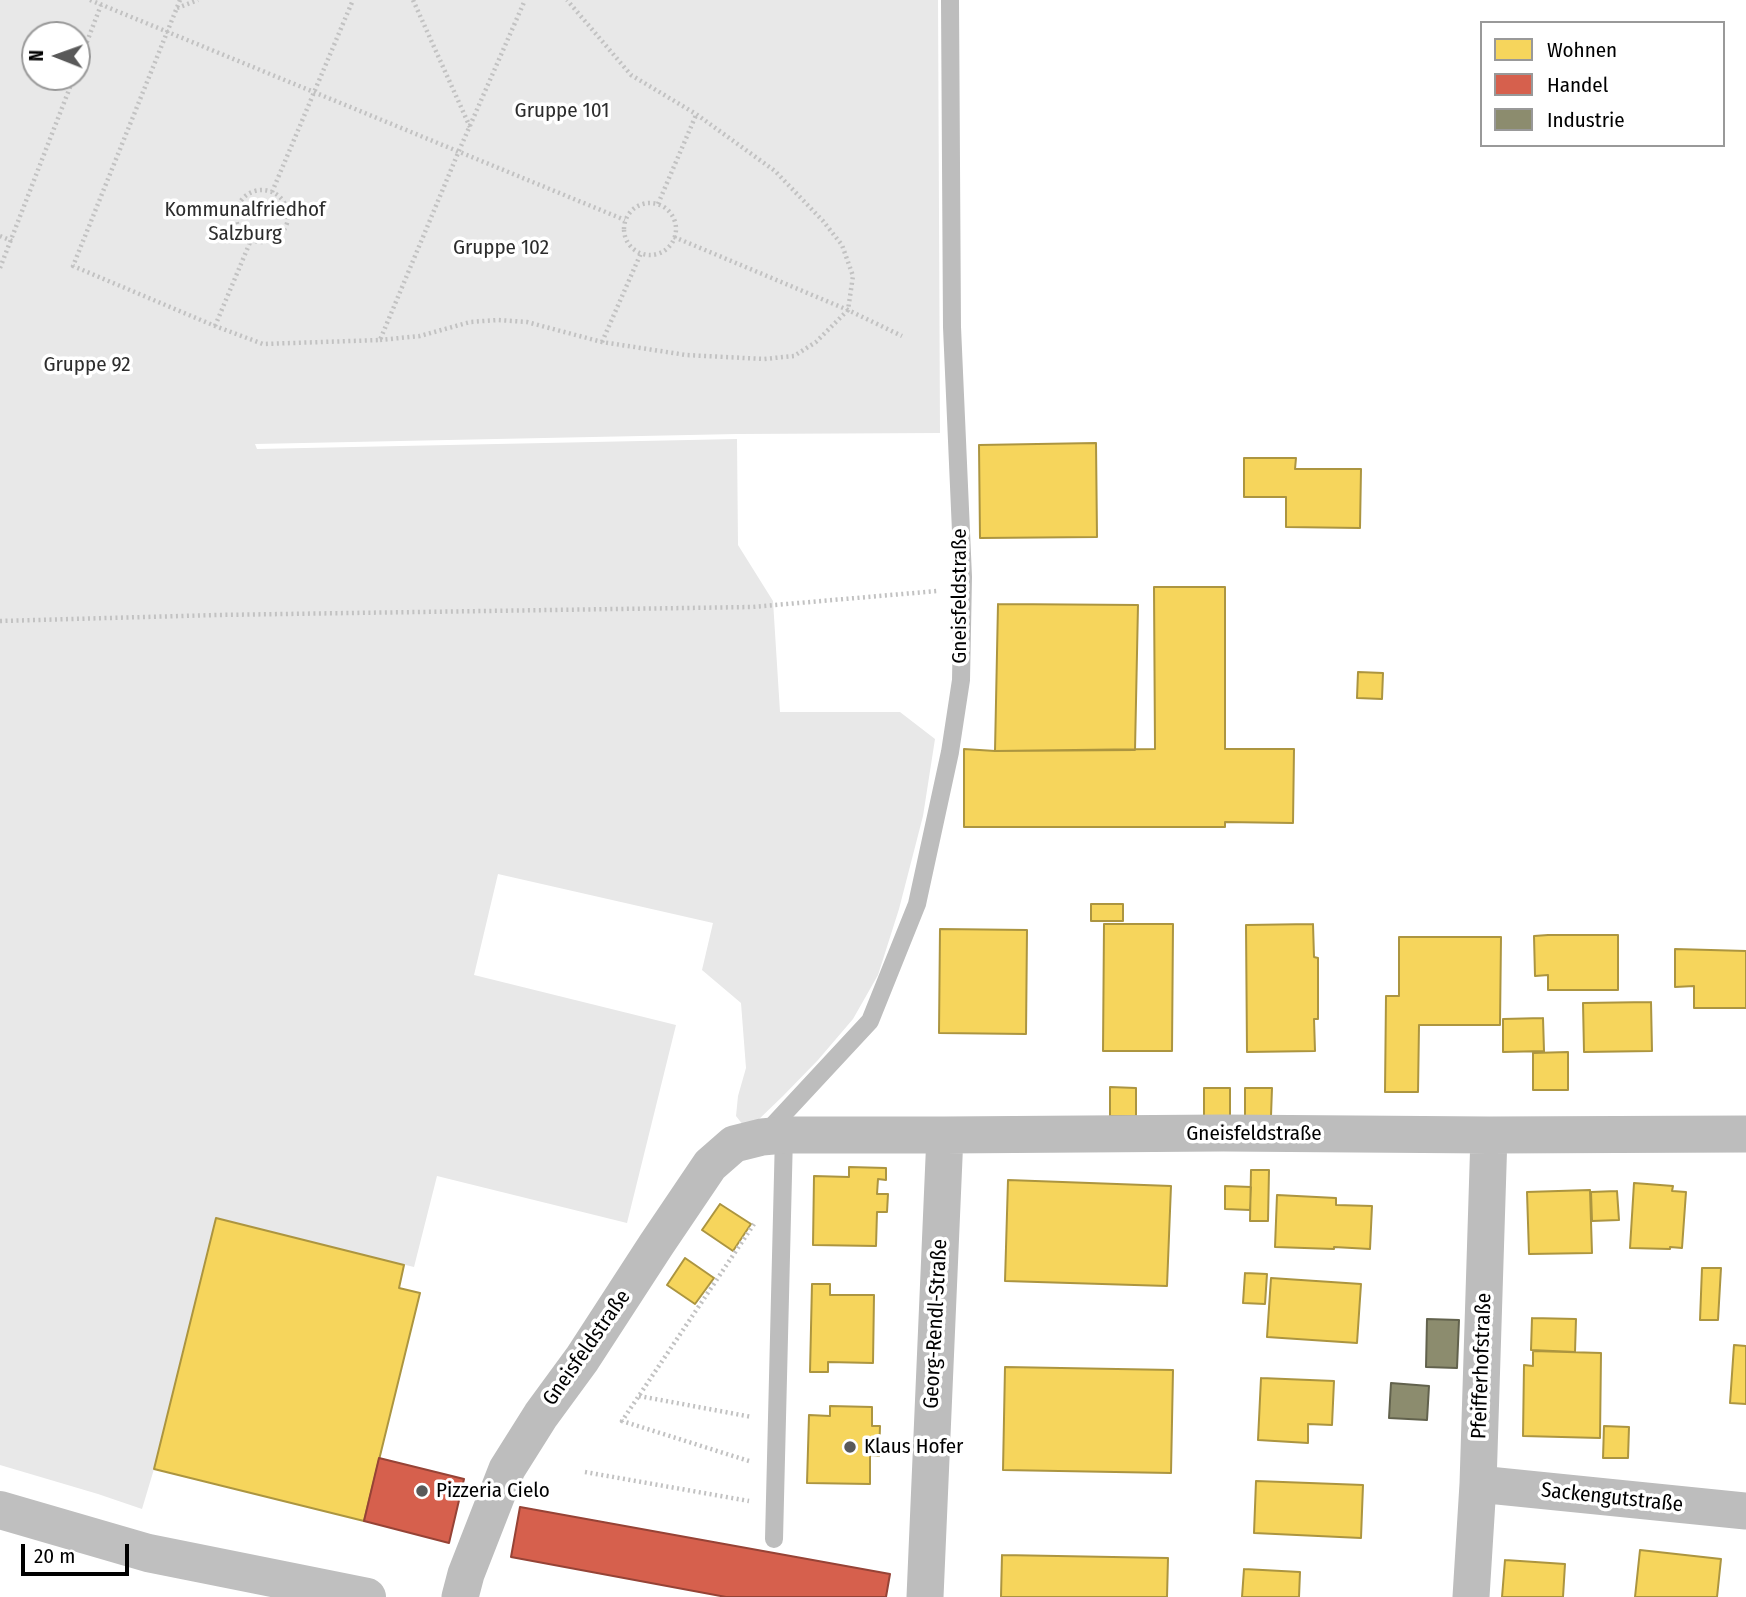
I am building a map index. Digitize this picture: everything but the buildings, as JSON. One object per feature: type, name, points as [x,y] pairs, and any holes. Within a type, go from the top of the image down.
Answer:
[{"type":"main road","points":[[0,1510],[148,1553],[367,1597]]},
{"type":"street","name":"Gneisfeldstraße","points":[[460,1597],[466,1574],[507,1469],[710,1165],[734,1144],[773,1136],[1746,1134]]},
{"type":"street","name":"Georg-Rendl-Straße","points":[[925,1597],[945,1135]]},
{"type":"street","name":"Pfeifferhofstraße","points":[[1472,1597],[1489,1135]]},
{"type":"street","name":"Sackengutstraße","points":[[1478,1484],[1746,1511]]},
{"type":"lane","name":"Gneisfeldstraße","points":[[773,1136],[870,1021],[917,904],[954,728],[961,680],[962,589],[952,327],[950,0]]},
{"type":"lane","points":[[773,1136],[783,1179],[774,1539]]},
{"type":"path","points":[[90,0],[625,220]]},
{"type":"path","points":[[180,0],[73,266],[263,344],[380,340],[419,336],[470,322],[498,320],[527,322],[602,342],[686,355],[764,359],[794,356],[816,342],[848,310],[853,276],[842,245],[775,171],[696,114],[631,75],[567,0]]},
{"type":"path","points":[[177,8],[198,0]]},
{"type":"path","points":[[272,192],[354,0]]},
{"type":"path","points":[[412,0],[470,128]]},
{"type":"path","points":[[380,340],[458,153],[526,0]]},
{"type":"path","points":[[91,31],[101,5]]},
{"type":"path","points":[[0,268],[69,91]]},
{"type":"path","points":[[658,204],[696,114]]},
{"type":"path","points":[[252,192],[272,192],[281,198],[286,206],[286,226],[272,240],[251,240],[238,226],[237,206],[252,192]]},
{"type":"path","points":[[658,204],[667,209],[673,217],[676,227],[674,237],[669,246],[661,252],[641,254],[626,240],[625,220],[630,211],[638,205],[658,204]]},
{"type":"path","points":[[0,236],[12,241]]},
{"type":"path","points":[[674,237],[848,310],[901,336]]},
{"type":"path","points":[[215,326],[251,240]]},
{"type":"path","points":[[602,342],[641,254]]},
{"type":"path","points":[[0,621],[752,607],[962,589]]},
{"type":"path","points":[[755,1463],[622,1420],[783,1179]]},
{"type":"path","points":[[639,1396],[777,1422]]},
{"type":"path","points":[[584,1472],[754,1502]]},
{"type":"green space","points":[[0,0],[938,0],[940,433],[737,434],[255,444],[257,449],[737,439],[738,545],[773,601],[780,712],[900,712],[935,739],[923,816],[899,909],[878,975],[853,1019],[818,1060],[756,1122],[743,1125],[736,1116],[738,1096],[746,1068],[741,1003],[702,970],[713,923],[498,874],[474,975],[676,1025],[627,1223],[437,1176],[414,1267],[216,1219],[142,1509],[0,1465]]},
{"type":"place","name":"Klaus Hofer","points":[[850,1447]]},
{"type":"place","name":"Pizzeria Cielo","points":[[422,1491]]},
{"type":"park label","name":"Gruppe 101","points":[[562,111]]},
{"type":"park label","name":"Kommunalfriedhof Salzburg","points":[[245,222]]},
{"type":"park label","name":"Gruppe 102","points":[[501,248]]},
{"type":"park label","name":"Gruppe 92","points":[[87,365]]}]
